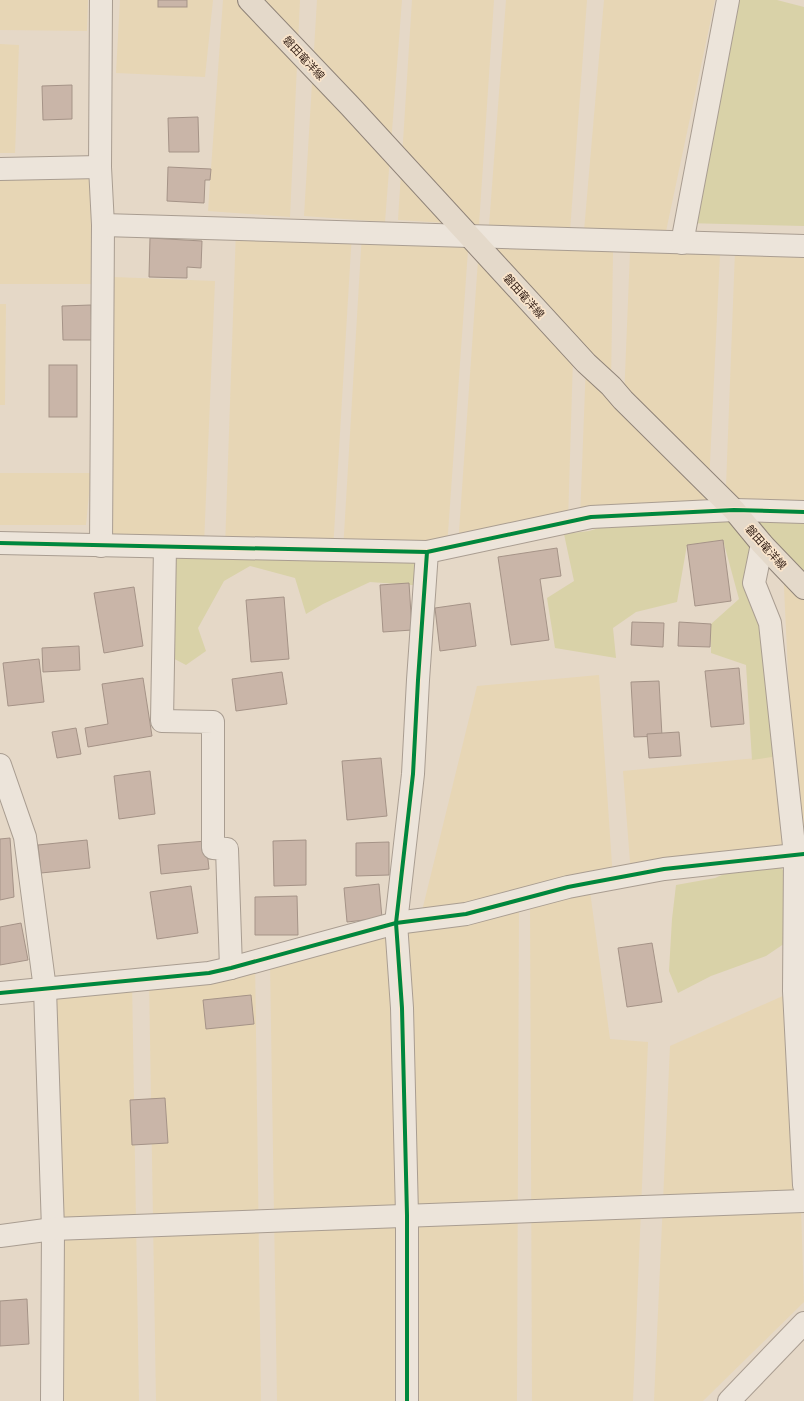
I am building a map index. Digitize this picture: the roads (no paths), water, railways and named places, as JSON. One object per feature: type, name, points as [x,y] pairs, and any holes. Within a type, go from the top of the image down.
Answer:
[{"type":"main road","name":"磐田竜洋線","points":[[249,0],[470,236],[586,363],[611,386],[734,510],[762,544],[804,588]]},
{"type":"street","points":[[101,0],[100,167],[103,225],[101,546]]},
{"type":"street","points":[[682,242],[728,0]]},
{"type":"street","points":[[0,169],[100,167]]},
{"type":"street","points":[[103,225],[804,246]]},
{"type":"street","points":[[0,543],[427,552],[591,517],[734,510],[804,512]]},
{"type":"street","points":[[762,544],[754,583],[770,623],[799,855],[794,992],[804,1185]]},
{"type":"street","points":[[165,547],[162,721],[213,722],[213,848],[227,849],[232,968]]},
{"type":"street","points":[[407,1401],[407,1215],[402,1008],[396,923],[413,774],[427,552]]},
{"type":"street","points":[[0,765],[25,837],[45,989],[54,1229],[52,1401]]},
{"type":"street","points":[[0,993],[209,973],[396,923],[466,914],[568,887],[664,869],[799,855]]},
{"type":"street","points":[[0,1236],[54,1229],[804,1201]]},
{"type":"street","points":[[729,1401],[804,1323]]}]
